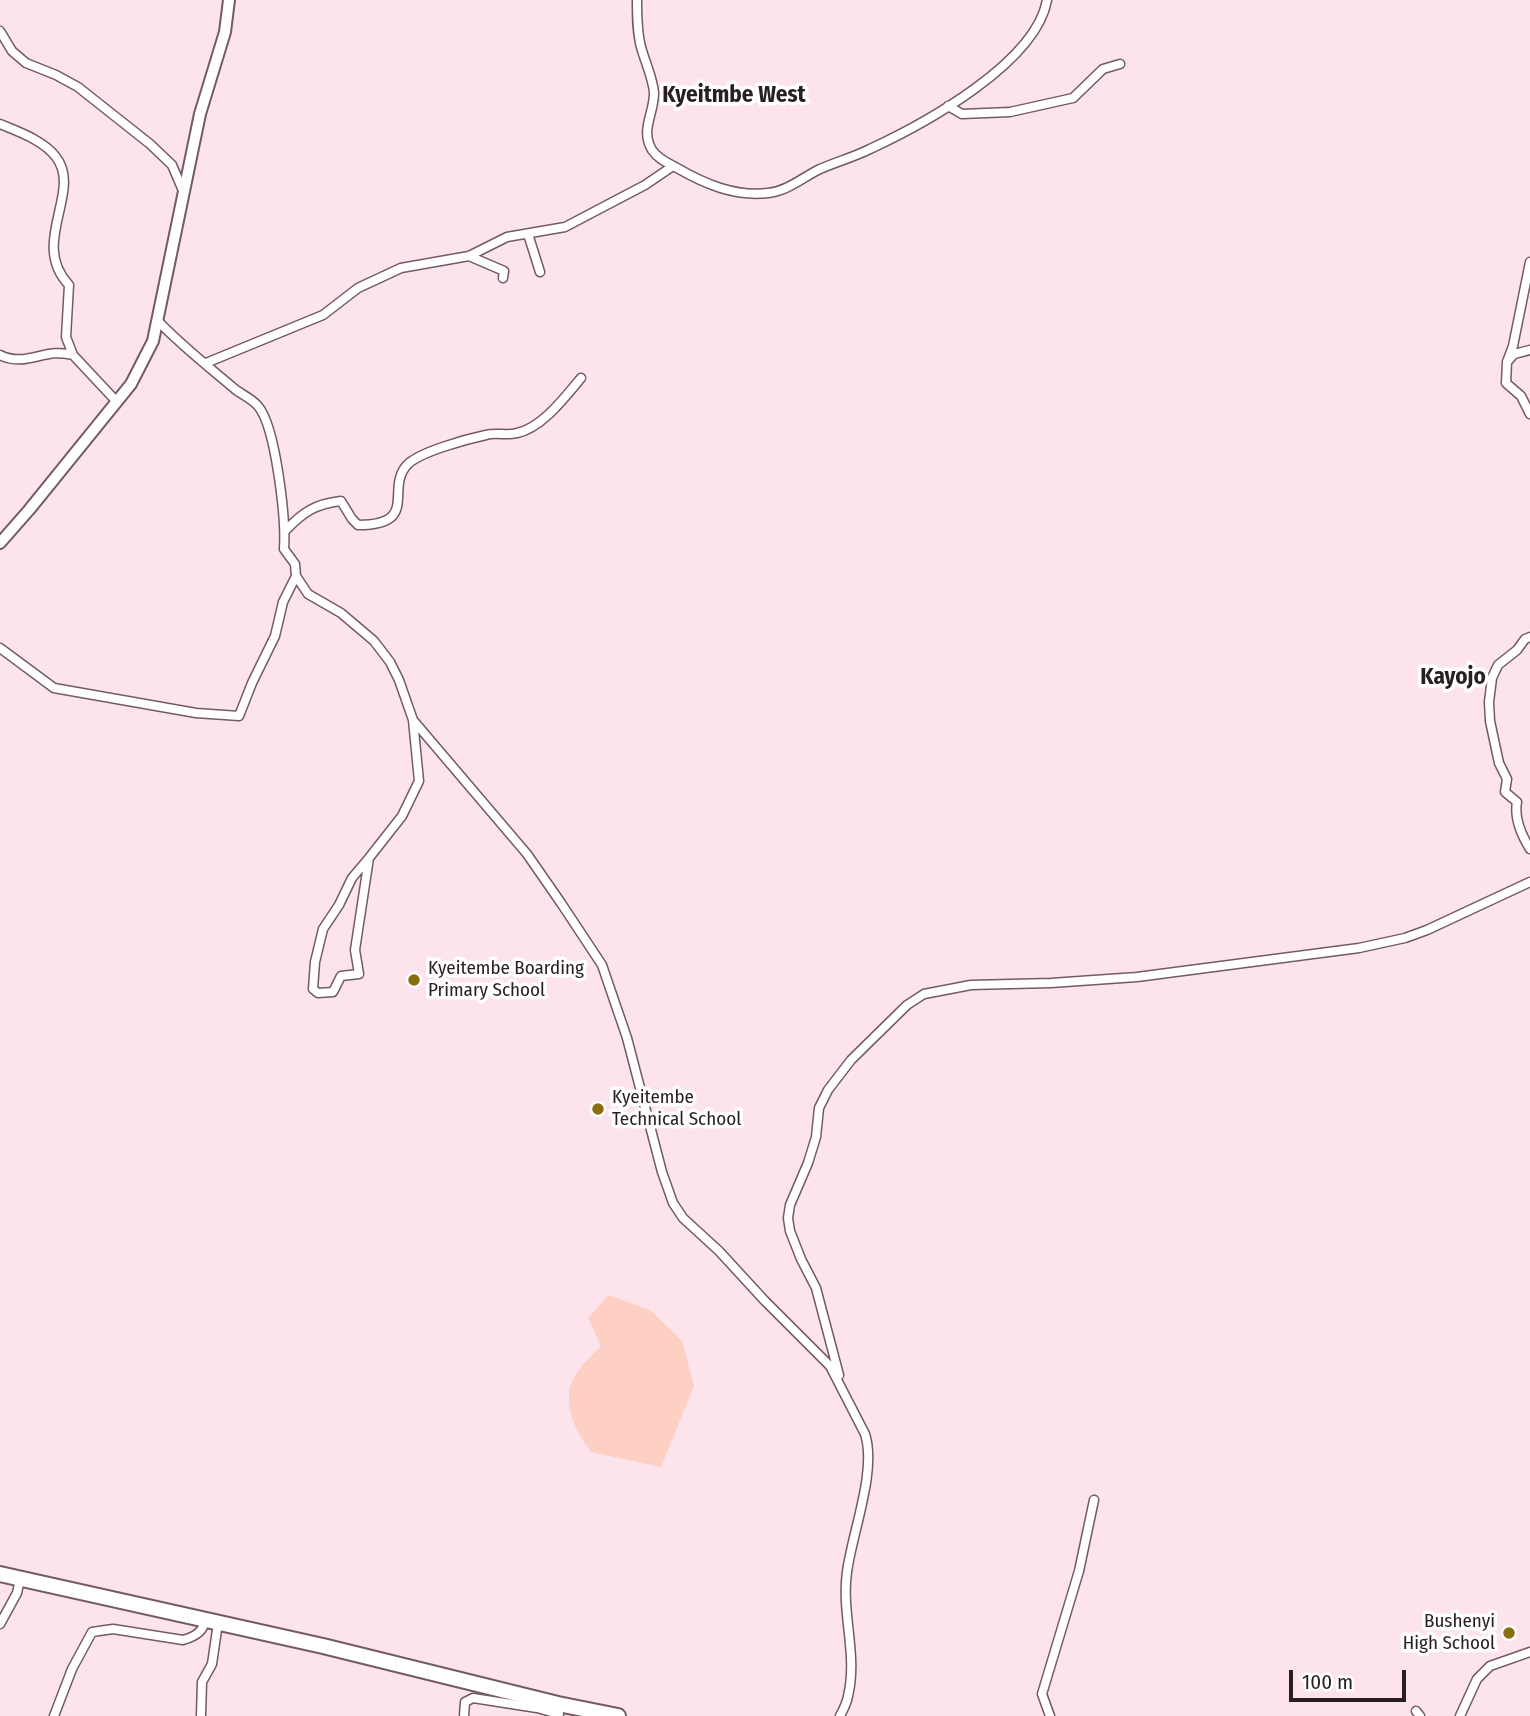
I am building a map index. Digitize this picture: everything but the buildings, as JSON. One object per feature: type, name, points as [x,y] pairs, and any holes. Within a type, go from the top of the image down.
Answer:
[{"type":"main road","points":[[0,1574],[323,1646],[559,1711],[618,1716]]},
{"type":"street","points":[[0,543],[117,402],[140,368],[159,322],[200,114],[225,32],[229,0]]},
{"type":"street","points":[[637,0],[637,28],[654,91],[646,135],[653,152],[659,159],[697,179],[719,188],[750,194],[771,193],[789,187],[818,170],[869,149],[948,106],[1003,68],[1045,14],[1047,0]]},
{"type":"street","points":[[0,31],[13,52],[26,64],[78,87],[150,144],[172,165],[184,193]]},
{"type":"street","points":[[0,49],[13,52]]},
{"type":"street","points":[[948,106],[962,114],[1010,112],[1073,98],[1103,69],[1120,64]]},
{"type":"street","points":[[0,124],[38,142],[56,157],[63,169],[64,185],[53,240],[59,275],[69,285],[66,337],[73,355],[117,402]]},
{"type":"street","points":[[659,159],[660,176]]},
{"type":"street","points":[[206,363],[323,315],[358,288],[401,268],[469,256],[508,237],[565,227],[660,176],[673,166]]},
{"type":"street","points":[[528,234],[540,272]]},
{"type":"street","points":[[469,256],[504,271],[502,278]]},
{"type":"street","points":[[1530,262],[1513,346],[1507,362],[1506,383],[1521,396],[1530,414]]},
{"type":"street","points":[[159,322],[188,352],[258,405],[270,431],[285,531],[284,548],[295,564],[296,576],[309,594],[341,613],[374,641],[398,680],[413,720],[419,781],[402,816],[352,878],[323,929],[314,975],[313,989],[318,993],[333,992],[341,976],[359,974],[355,950],[369,858]]},
{"type":"street","points":[[1507,362],[1514,354],[1530,350]]},
{"type":"street","points":[[0,355],[12,361],[48,353],[73,355]]},
{"type":"street","points":[[285,531],[304,511],[334,501],[341,501],[358,525],[384,522],[397,510],[401,478],[405,467],[411,462],[440,447],[486,434],[519,433],[551,414],[580,378]]},
{"type":"street","points":[[0,648],[54,688],[196,713],[239,716],[275,636],[283,602],[296,576]]},
{"type":"street","points":[[1530,637],[1498,665],[1492,678],[1489,702],[1499,763],[1507,779],[1505,793],[1517,802],[1520,830],[1530,849]]},
{"type":"street","points":[[413,720],[527,854],[602,965],[633,1060],[662,1172],[673,1203],[683,1218],[719,1251],[830,1366],[869,1446],[863,1498],[847,1573],[845,1599],[852,1663],[848,1697],[840,1716]]},
{"type":"street","points":[[844,1392],[816,1288],[790,1231],[790,1205],[808,1163],[816,1137],[819,1108],[828,1090],[851,1060],[907,1005],[924,994],[971,985],[1051,984],[1137,977],[1359,948],[1405,938],[1427,930],[1530,882]]},
{"type":"street","points":[[1050,1716],[1042,1694],[1079,1570],[1094,1500]]},
{"type":"street","points":[[0,1624],[17,1593],[19,1584],[15,1578]]},
{"type":"street","points":[[54,1716],[72,1669],[92,1632],[113,1629],[183,1640],[193,1637],[206,1621],[211,1621],[212,1664],[202,1682],[201,1716]]},
{"type":"street","points":[[1460,1716],[1477,1679],[1490,1666],[1530,1652]]},
{"type":"street","points":[[464,1716],[465,1702],[473,1698],[559,1711]]},
{"type":"shaded area","points":[[608,1295],[650,1310],[682,1341],[694,1386],[661,1467],[591,1452],[574,1423],[569,1403],[572,1382],[580,1368],[601,1346],[588,1318]]},
{"type":"place","name":"Kyeitembe Boarding Primary School","points":[[414,980]]},
{"type":"place","name":"Kyeitembe Technical School","points":[[598,1109]]},
{"type":"place","name":"Bushenyi High School","points":[[1509,1633]]},
{"type":"district","name":"Kyeitmbe West","points":[[734,96]]},
{"type":"district","name":"Kayojo","points":[[1453,678]]}]
